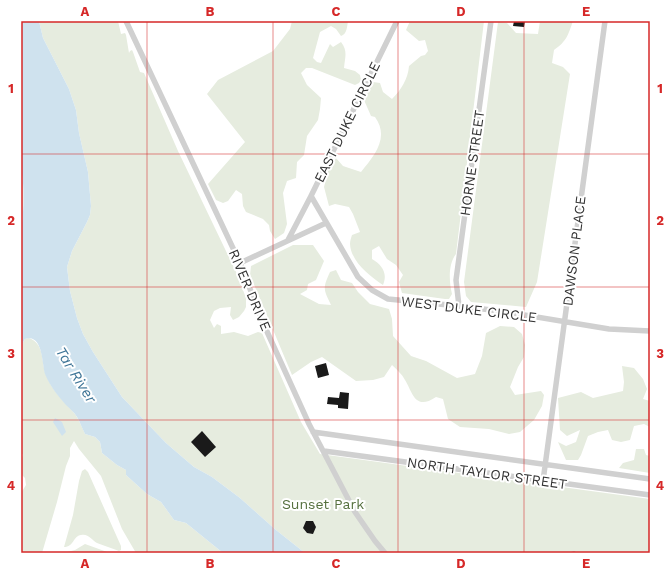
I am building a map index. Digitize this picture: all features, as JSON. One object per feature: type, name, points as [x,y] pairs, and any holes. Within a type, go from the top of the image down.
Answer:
[{"type":"street","name":"RIVER DRIVE","points":[[126,21],[240,263],[264,325],[313,432],[355,512],[385,553]]},
{"type":"street","name":"EAST DUKE CIRCLE","points":[[326,223],[311,196],[397,21]]},
{"type":"street","name":"HORNE STREET","points":[[459,306],[456,280],[491,21]]},
{"type":"street","name":"DAWSON PLACE","points":[[543,481],[544,464],[605,21]]},
{"type":"street","points":[[288,241],[311,196]]},
{"type":"street","points":[[240,263],[326,223]]},
{"type":"street","name":"WEST DUKE CIRCLE","points":[[326,223],[358,277],[372,290],[388,299],[459,306],[609,329],[650,331]]},
{"type":"street","points":[[313,432],[650,478]]},
{"type":"street","name":"NORTH TAYLOR STREET","points":[[324,451],[650,495]]},
{"type":"green space","name":"Sunset Park","points":[[39,21],[118,21],[121,34],[125,33],[126,35],[129,53],[132,50],[140,72],[144,73],[178,151],[237,274],[246,298],[246,307],[239,317],[233,320],[230,315],[231,307],[220,308],[214,311],[210,320],[214,328],[217,324],[221,326],[221,334],[234,332],[248,336],[258,332],[262,333],[301,422],[320,454],[650,499],[650,553],[305,553],[240,498],[212,477],[194,467],[166,443],[122,397],[93,352],[83,334],[77,318],[70,291],[67,267],[72,251],[90,215],[91,206],[88,172],[79,133],[76,110],[69,89],[43,38]]},
{"type":"green space","points":[[292,21],[348,21],[346,32],[341,36],[336,29],[331,26],[320,32],[313,58],[317,62],[321,63],[330,44],[333,47],[341,42],[345,51],[344,68],[355,71],[360,75],[361,80],[355,85],[312,68],[306,68],[301,73],[307,85],[321,98],[320,109],[318,120],[307,136],[304,155],[297,162],[296,178],[287,181],[283,193],[287,224],[284,233],[275,239],[270,231],[269,225],[263,219],[246,212],[243,206],[242,194],[236,190],[228,201],[223,203],[216,200],[208,184],[245,142],[207,94],[218,80],[273,51],[290,29]]},
{"type":"green space","points":[[410,21],[484,21],[456,254],[450,268],[450,284],[452,294],[449,299],[402,293],[399,282],[403,275],[396,265],[387,259],[379,246],[372,250],[372,259],[379,264],[383,270],[385,277],[383,285],[367,273],[357,263],[351,251],[350,243],[352,235],[360,232],[353,214],[349,207],[335,204],[329,206],[324,187],[328,171],[336,158],[343,166],[361,172],[375,153],[381,139],[381,132],[375,117],[371,116],[364,100],[373,82],[380,83],[383,92],[392,99],[404,84],[409,66],[421,56],[425,55],[428,51],[425,40],[419,41],[406,30]]},
{"type":"green space","points":[[540,21],[573,21],[562,44],[554,50],[552,63],[563,67],[570,74],[537,282],[526,307],[471,302],[466,296],[464,282],[498,22],[507,23],[516,33],[538,34]]},
{"type":"green space","points":[[21,169],[24,199],[21,230]]},
{"type":"green space","points":[[293,245],[313,245],[324,261],[316,280],[308,284],[307,290],[300,294],[319,304],[331,305],[325,292],[325,286],[330,272],[336,270],[341,280],[352,283],[358,292],[370,304],[389,309],[392,319],[393,336],[411,356],[426,361],[457,378],[475,374],[482,356],[486,333],[500,326],[514,327],[522,334],[525,345],[524,357],[518,367],[510,387],[515,395],[541,391],[544,395],[542,406],[534,420],[520,432],[509,434],[489,429],[460,427],[448,419],[443,399],[436,397],[429,401],[423,402],[416,399],[402,376],[392,365],[384,377],[373,380],[356,381],[322,357],[311,362],[292,375],[250,275],[251,266]]},
{"type":"green space","points":[[29,338],[38,344],[42,354],[44,370],[52,386],[75,414],[85,434],[95,437],[100,442],[102,453],[126,470],[126,475],[147,494],[161,502],[174,520],[186,523],[223,553],[136,553],[122,529],[101,476],[74,441],[70,448],[70,456],[42,553],[21,553],[21,493],[26,485],[25,478],[21,474],[21,461],[23,455],[21,452],[21,346],[25,339]]},
{"type":"green space","points":[[622,366],[634,368],[643,379],[647,389],[643,399],[650,401],[650,427],[644,424],[634,426],[630,440],[621,442],[612,440],[608,430],[598,432],[588,436],[578,460],[566,460],[558,442],[566,446],[576,442],[580,430],[567,436],[560,430],[558,398],[581,392],[593,398],[623,391],[624,382]]},
{"type":"green space","points":[[636,449],[644,449],[646,455],[650,456],[650,473],[619,468],[623,463],[634,460]]},
{"type":"green space","points":[[85,469],[88,472],[121,546],[121,550],[119,551],[97,543],[88,536],[83,535],[76,537],[70,545],[64,547],[73,515],[79,481],[82,471]]},
{"type":"green space","points":[[85,544],[110,553],[63,553],[75,550]]},
{"type":"water","name":"Tar River","points":[[21,21],[39,21],[43,38],[69,89],[76,110],[79,133],[88,172],[91,206],[90,215],[72,251],[67,267],[70,291],[83,334],[122,397],[166,443],[194,467],[212,477],[240,498],[305,553],[223,553],[186,523],[174,520],[161,502],[147,494],[126,475],[126,470],[102,453],[100,442],[95,437],[85,434],[76,415],[57,394],[47,378],[41,350],[35,341],[31,338],[25,339],[21,346],[21,230],[24,199],[21,169]]},
{"type":"water","points":[[55,418],[62,422],[66,432],[62,436],[53,422]]},
{"type":"building","points":[[514,21],[525,21],[524,27],[513,26]]},
{"type":"building","points":[[326,363],[329,375],[318,378],[315,366]]},
{"type":"building","points":[[340,392],[349,393],[348,409],[338,408],[338,405],[327,404],[328,397],[339,398]]},
{"type":"building","points":[[202,431],[216,447],[205,457],[191,442]]},
{"type":"building","points":[[306,521],[313,521],[316,527],[313,534],[307,533],[303,528]]},
{"type":"tram line","points":[[568,553],[578,553]]}]
